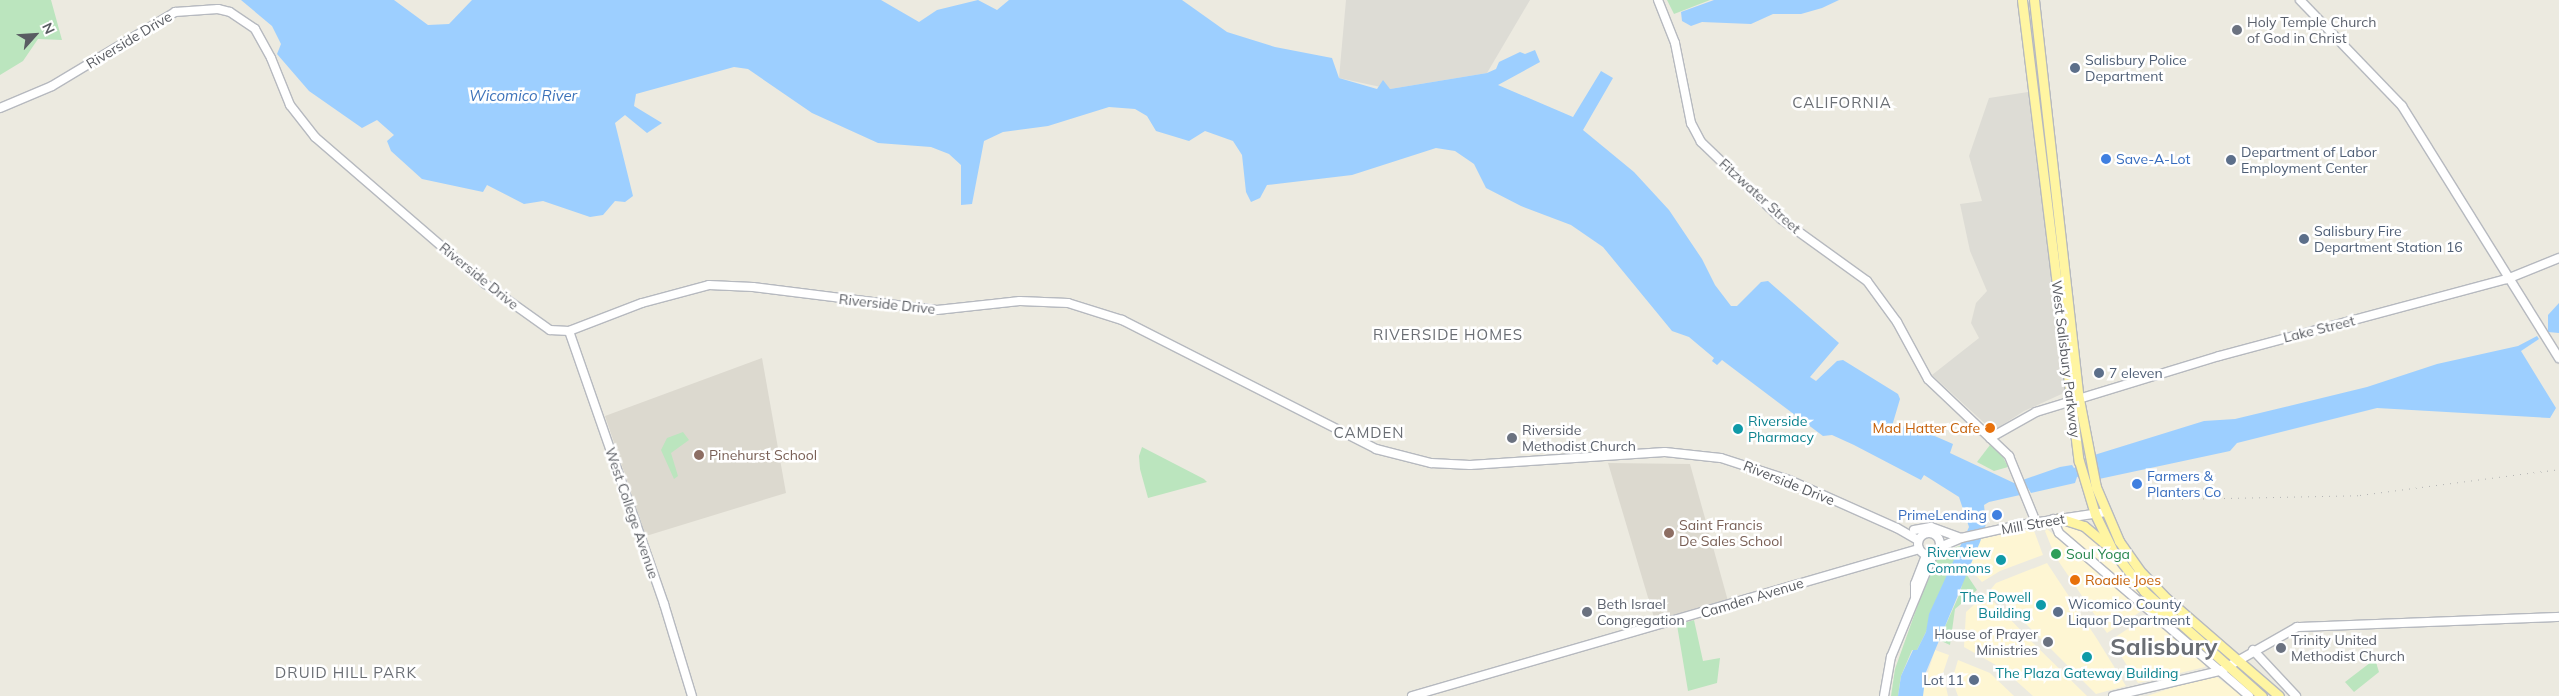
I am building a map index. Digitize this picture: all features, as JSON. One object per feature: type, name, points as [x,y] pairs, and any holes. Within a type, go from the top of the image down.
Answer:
[{"type":"main road","name":"West Salisbury Parkway","points":[[2022,0],[2084,460],[2085,485],[2095,514],[2113,551],[2164,612],[2224,668],[2262,696]]},
{"type":"main road","name":"West Salisbury Parkway","points":[[2034,0],[2076,401]]},
{"type":"main road","name":"West Salisbury Parkway","points":[[2084,460],[2119,541],[2140,570],[2237,660],[2279,696]]},
{"type":"main road","points":[[2056,519],[2093,532],[2113,551]]},
{"type":"main road","points":[[2144,606],[2164,612]]},
{"type":"street","name":"Fitzwater Street","points":[[1658,0],[1675,43],[1687,110],[1695,134],[1781,220],[1867,282],[1897,322],[1916,359],[1936,388],[2009,456],[2036,522]]},
{"type":"street","points":[[2300,0],[2402,106],[2507,279],[2559,358]]},
{"type":"street","name":"Riverside Drive","points":[[0,108],[52,86],[175,12],[203,8],[230,12],[250,24],[261,37],[290,105],[315,137],[499,294],[543,327],[569,331],[642,303],[709,285],[753,287],[937,310],[1020,301],[1068,303],[1122,320],[1376,449],[1431,463],[1470,466],[1650,453],[1713,457],[1752,466],[1789,480],[1897,528],[1918,540]]},
{"type":"street","name":"Lake Street","points":[[1990,438],[2028,415],[2218,356],[2507,279],[2559,258]]},
{"type":"street","name":"West College Avenue","points":[[569,331],[666,613],[692,696]]},
{"type":"street","name":"Mill Street","points":[[1940,547],[1962,538],[1987,532],[2036,522],[2106,512]]},
{"type":"street","points":[[2056,519],[2059,533],[2144,606],[2224,668],[2249,696]]},
{"type":"street","points":[[1914,530],[1930,527],[1962,538]]},
{"type":"street","name":"Riverside Drive","points":[[1897,528],[1925,533]]},
{"type":"street","points":[[1884,696],[1891,657],[1915,599],[1915,584],[1929,555],[1940,547],[1940,540],[1935,534],[1925,533],[1918,540],[1919,549],[1929,555]]},
{"type":"street","name":"Mill Street","points":[[1935,534],[1947,539],[1962,538]]},
{"type":"street","name":"Camden Avenue","points":[[1412,696],[1919,549]]},
{"type":"street","points":[[2113,696],[2135,694],[2224,668],[2297,627],[2559,617]]},
{"type":"street","points":[[2254,650],[2296,696]]},
{"type":"shaded area","points":[[1346,0],[1530,0],[1487,73],[1390,89],[1339,78]]},
{"type":"shaded area","points":[[2028,92],[2066,392],[2024,411],[1993,431],[1932,375],[1979,338],[1971,323],[1976,303],[1987,291],[1970,251],[1960,204],[1982,201],[1969,156],[1989,98]]},
{"type":"shaded area","name":"Pinehurst School","points":[[762,358],[786,493],[646,536],[605,416]]},
{"type":"shaded area","name":"Saint Francis De Sales School","points":[[1608,463],[1690,464],[1728,601],[1655,621]]},
{"type":"shaded area","points":[[2073,523],[2102,543],[2150,605],[2144,603],[2062,532],[2064,524]]},
{"type":"shaded area","points":[[2033,528],[2043,555],[2000,571],[1982,582],[1968,567],[1981,539]]},
{"type":"shaded area","points":[[2047,529],[2140,608],[2140,612],[2107,633],[2055,556],[2045,531]]},
{"type":"shaded area","points":[[2047,563],[2126,686],[2096,694],[1991,589],[1996,583]]},
{"type":"shaded area","points":[[1986,594],[2087,696],[2033,696],[2003,669],[1964,647],[1966,612]]},
{"type":"shaded area","points":[[2147,616],[2205,664],[2205,667],[2138,683],[2111,640]]},
{"type":"shaded area","points":[[1935,650],[1949,655],[1943,673],[1948,696],[1923,696],[1922,691]]},
{"type":"shaded area","name":"Lot 11","points":[[1958,660],[1990,673],[2014,696],[1958,696],[1952,680]]},
{"type":"shaded area","points":[[2217,677],[2242,696],[2147,696],[2180,685]]},
{"type":"green space","points":[[0,0],[51,0],[62,40],[38,39],[23,61],[0,75]]},
{"type":"green space","points":[[1667,0],[1710,0],[1674,14]]},
{"type":"green space","points":[[683,432],[689,440],[671,453],[678,476],[674,479],[661,450],[667,438]]},
{"type":"green space","points":[[1990,445],[2002,455],[2008,467],[1994,471],[1977,462]]},
{"type":"green space","points":[[1142,447],[1207,482],[1148,498],[1140,469],[1139,456]]},
{"type":"green space","points":[[1960,546],[1926,632],[1917,650],[1912,650],[1901,676],[1898,696],[1891,696],[1895,669],[1932,565],[1936,557],[1946,550]]},
{"type":"green space","points":[[1965,572],[1977,590],[1955,609],[1950,645],[1939,640],[1960,593]]},
{"type":"green space","points":[[1694,620],[1703,661],[1720,658],[1717,683],[1688,691],[1677,625]]},
{"type":"green space","points":[[2375,659],[2379,672],[2354,692],[2345,682]]},
{"type":"water","name":"Wicomico River","points":[[241,0],[394,0],[428,25],[449,24],[472,0],[881,0],[919,22],[937,10],[978,0],[997,10],[1009,0],[1182,0],[1227,32],[1275,47],[1332,58],[1339,78],[1377,89],[1383,80],[1390,89],[1487,73],[1496,69],[1499,62],[1520,52],[1525,54],[1535,50],[1540,62],[1498,85],[1573,117],[1601,71],[1613,78],[1583,130],[1634,172],[1669,210],[1702,259],[1715,285],[1731,306],[1737,306],[1761,282],[1768,281],[1839,343],[1810,377],[1816,381],[1837,361],[1843,360],[1898,394],[1900,399],[1892,426],[1902,430],[1905,423],[1953,444],[1950,453],[2014,483],[2060,467],[2072,465],[2074,468],[2093,462],[2091,456],[2204,421],[2235,419],[2367,387],[2437,364],[2518,346],[2537,336],[2539,339],[2521,351],[2556,408],[2550,418],[2377,408],[2237,443],[2230,451],[2099,479],[2095,473],[2077,477],[2075,483],[2031,493],[2028,488],[2019,492],[2020,495],[1989,502],[1984,505],[1986,524],[1980,542],[1926,672],[1923,696],[1898,696],[1901,676],[1913,650],[1917,650],[1926,632],[1929,614],[1969,527],[1959,497],[1924,475],[1921,480],[1832,435],[1823,436],[1722,360],[1717,365],[1712,361],[1714,358],[1689,337],[1672,331],[1603,247],[1571,225],[1521,206],[1486,188],[1474,164],[1455,151],[1436,148],[1352,175],[1267,185],[1260,198],[1251,202],[1246,192],[1242,155],[1233,141],[1205,131],[1189,141],[1156,131],[1147,116],[1135,109],[1109,107],[1048,126],[1003,132],[984,141],[972,204],[961,205],[961,165],[949,154],[931,147],[878,143],[812,113],[748,69],[734,67],[636,94],[634,106],[662,123],[647,133],[625,115],[615,123],[633,196],[625,202],[615,201],[603,215],[590,217],[543,201],[524,204],[487,185],[483,192],[422,179],[391,151],[387,141],[394,135],[377,120],[362,128],[309,91],[277,54],[281,44],[272,26]]},
{"type":"water","points":[[1714,0],[1839,0],[1822,8],[1801,14],[1773,14],[1751,24],[1702,22],[1691,26],[1682,21],[1681,12]]},
{"type":"water","points":[[2559,303],[2559,333],[2548,332],[2548,315]]},
{"type":"railway","points":[[2175,499],[2360,495],[2559,469]]},
{"type":"place","name":"Holy Temple Church of God in Christ","points":[[2237,30]]},
{"type":"place","name":"Salisbury Police Department","points":[[2075,68]]},
{"type":"place","name":"Save-A-Lot","points":[[2106,159]]},
{"type":"place","name":"Department of Labor Employment Center","points":[[2231,160]]},
{"type":"place","name":"Salisbury Fire Department Station 16","points":[[2304,239]]},
{"type":"place","name":"7 eleven","points":[[2099,373]]},
{"type":"place","name":"Mad Hatter Cafe","points":[[1990,428]]},
{"type":"place","name":"Riverside Pharmacy","points":[[1738,429]]},
{"type":"place","name":"Riverside Methodist Church","points":[[1512,438]]},
{"type":"place","name":"Pinehurst School","points":[[699,455]]},
{"type":"place","name":"Farmers & Planters Co","points":[[2137,484]]},
{"type":"place","name":"PrimeLending","points":[[1997,515]]},
{"type":"place","name":"Saint Francis De Sales School","points":[[1669,533]]},
{"type":"place","name":"Soul Yoga","points":[[2056,554]]},
{"type":"place","name":"Riverview Commons","points":[[2001,560]]},
{"type":"place","name":"Roadie Joes","points":[[2075,580]]},
{"type":"place","name":"The Powell Building","points":[[2041,605]]},
{"type":"place","name":"Beth Israel Congregation","points":[[1587,612]]},
{"type":"place","name":"Wicomico County Liquor Department","points":[[2058,612]]},
{"type":"place","name":"House of Prayer Ministries","points":[[2048,642]]},
{"type":"place","name":"Trinity United Methodist Church","points":[[2281,648]]},
{"type":"place","name":"The Plaza Gateway Building","points":[[2087,657]]},
{"type":"place","name":"Lot 11","points":[[1974,680]]},
{"type":"district","name":"CALIFORNIA","points":[[1842,103]]},
{"type":"district","name":"RIVERSIDE HOMES","points":[[1448,335]]},
{"type":"district","name":"CAMDEN","points":[[1369,433]]},
{"type":"district","name":"Salisbury","points":[[2164,647]]},
{"type":"district","name":"DRUID HILL PARK","points":[[346,673]]}]
